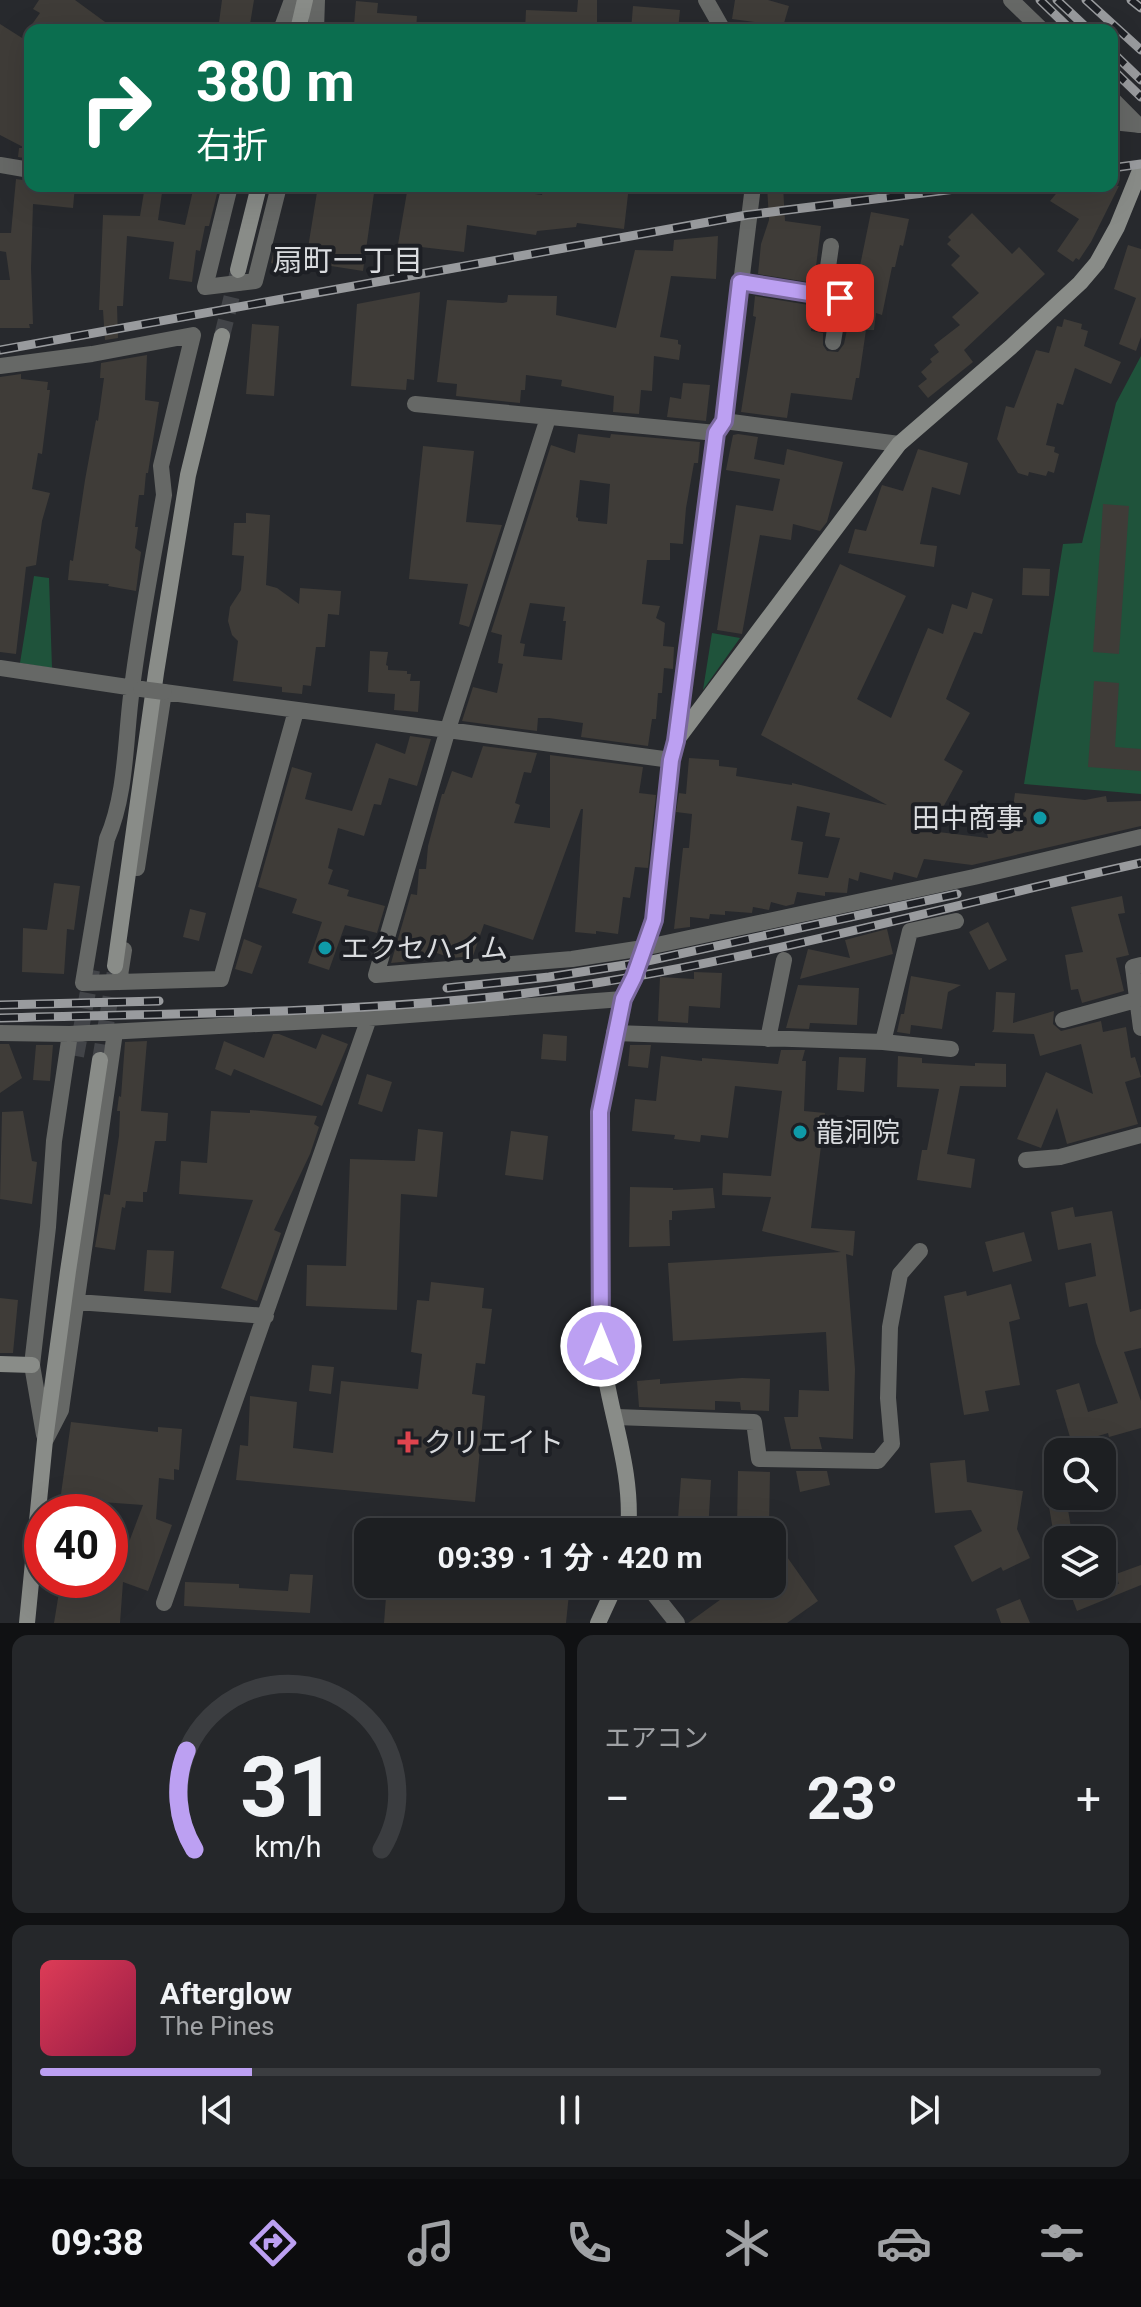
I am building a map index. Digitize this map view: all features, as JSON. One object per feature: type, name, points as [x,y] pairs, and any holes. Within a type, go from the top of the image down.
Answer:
[{"type":"street","points":[[283,24],[292,0]]},
{"type":"street","points":[[299,24],[305,0]]},
{"type":"street","points":[[316,24],[317,0]]},
{"type":"street","points":[[706,0],[720,24]]},
{"type":"street","points":[[1011,0],[1036,24]]},
{"type":"street","points":[[1118,105],[1139,125]]},
{"type":"street","points":[[1118,123],[1139,125]]},
{"type":"street","points":[[0,165],[24,169]]},
{"type":"street","points":[[676,741],[899,444],[1011,347],[1089,273],[1117,227],[1141,168]]},
{"type":"street","points":[[229,192],[205,287],[255,281],[277,192]]},
{"type":"street","points":[[238,270],[258,192]]},
{"type":"street","points":[[629,1518],[627,1472],[616,1417],[604,1381],[601,1346],[600,1112],[623,999],[654,920],[671,760],[752,192]]},
{"type":"street","points":[[824,295],[831,246]]},
{"type":"street","points":[[740,282],[840,298],[833,342]]},
{"type":"street","points":[[0,366],[92,354],[193,335],[161,466],[164,495],[94,960]]},
{"type":"street","points":[[117,974],[156,673],[188,475],[222,336]]},
{"type":"street","points":[[415,404],[548,418],[720,427],[899,444]]},
{"type":"street","points":[[548,418],[448,729],[376,975],[572,959],[643,948],[974,877],[1141,837]]},
{"type":"street","points":[[0,668],[671,760]]},
{"type":"street","points":[[117,974],[164,692]]},
{"type":"street","points":[[114,824],[107,839],[83,983],[117,974],[221,979],[296,711]]},
{"type":"street","points":[[883,1042],[910,931],[956,921]]},
{"type":"street","points":[[768,1039],[784,960]]},
{"type":"street","points":[[1141,965],[1133,967],[1141,1028]]},
{"type":"street","points":[[0,1033],[115,1032],[369,1018],[623,999]]},
{"type":"street","points":[[1063,1020],[1136,1000]]},
{"type":"street","points":[[164,1603],[369,1018]]},
{"type":"street","points":[[45,1440],[61,1410],[115,1032]]},
{"type":"street","points":[[614,1033],[883,1042],[951,1049]]},
{"type":"street","points":[[45,1440],[32,1365],[54,1141],[70,1034]]},
{"type":"street","points":[[50,1193],[76,1056]]},
{"type":"street","points":[[27,1623],[45,1440],[100,1060]]},
{"type":"street","points":[[1026,1160],[1060,1157],[1141,1135]]},
{"type":"street","points":[[616,1417],[754,1422],[759,1459],[878,1461],[892,1444],[888,1363],[890,1327],[900,1274],[920,1251]]},
{"type":"street","points":[[77,1302],[266,1316]]},
{"type":"street","points":[[0,1364],[32,1365]]},
{"type":"street","points":[[598,1623],[610,1598]]},
{"type":"street","points":[[657,1598],[677,1623]]},
{"type":"green space","points":[[1141,356],[1141,794],[1024,784],[1063,544],[1082,543],[1116,403]]},
{"type":"green space","points":[[34,576],[49,578],[52,668],[20,663]]},
{"type":"green space","points":[[712,633],[740,638],[703,690]]},
{"type":"building","points":[[39,0],[75,0],[108,24],[32,24],[40,13],[33,9]]},
{"type":"building","points":[[222,0],[254,0],[250,24],[219,24]]},
{"type":"building","points":[[578,0],[597,0],[597,24],[525,24],[526,10],[577,12]]},
{"type":"building","points":[[735,0],[768,0],[789,6],[784,24],[732,19]]},
{"type":"building","points":[[356,1],[378,3],[377,13],[417,16],[416,24],[354,24]]},
{"type":"building","points":[[633,6],[680,10],[679,24],[632,24]]},
{"type":"building","points":[[0,24],[24,39],[24,147],[0,135]]},
{"type":"building","points":[[19,148],[24,148],[24,158],[18,157]]},
{"type":"building","points":[[16,179],[24,180],[24,192],[74,192],[73,208],[33,204],[33,324],[29,324],[30,328],[0,328],[0,280],[10,280],[6,252],[0,251],[0,233],[11,233]]},
{"type":"building","points":[[144,192],[162,192],[158,220],[185,225],[193,192],[218,192],[200,251],[196,250],[192,282],[169,279],[174,242],[127,236],[123,306],[117,306],[118,338],[105,340],[103,310],[99,310],[103,215],[140,216]]},
{"type":"building","points":[[317,192],[374,192],[363,271],[331,266],[329,273],[304,271],[271,263],[275,245],[307,254]]},
{"type":"building","points":[[407,192],[521,192],[542,195],[543,192],[628,192],[624,229],[577,223],[576,227],[537,231],[536,235],[467,225],[464,252],[421,247],[420,251],[416,251],[415,258],[396,256]]},
{"type":"building","points":[[767,192],[783,192],[785,221],[821,226],[814,283],[758,274],[761,244],[769,220]]},
{"type":"building","points":[[1058,192],[1116,192],[1091,242],[1079,260],[1076,258],[1073,262],[1057,251],[1079,219],[1050,201]]},
{"type":"building","points":[[871,212],[909,219],[903,246],[900,245],[895,267],[892,267],[882,315],[876,313],[874,330],[866,330],[859,378],[856,378],[852,400],[791,393],[787,418],[741,412],[756,317],[753,316],[755,296],[815,306],[811,331],[823,333],[823,345],[827,351],[838,352],[844,344]]},
{"type":"building","points":[[972,213],[1012,254],[1019,247],[1045,274],[964,350],[973,362],[928,398],[918,386],[927,379],[921,372],[939,352],[934,345],[960,325],[952,317],[979,293],[951,265],[960,256],[947,244],[951,240],[948,237]]},
{"type":"building","points":[[718,236],[716,279],[671,276],[660,337],[678,340],[681,345],[679,360],[654,356],[652,391],[641,390],[639,414],[613,412],[614,396],[561,386],[562,380],[526,375],[520,403],[456,396],[457,384],[437,382],[447,300],[503,303],[507,302],[508,295],[557,296],[556,315],[616,328],[635,250],[673,251],[674,240]]},
{"type":"building","points":[[1128,245],[1141,249],[1141,337],[1136,351],[1119,344],[1136,298],[1114,289]]},
{"type":"building","points":[[420,292],[414,380],[407,379],[406,390],[351,386],[357,304]]},
{"type":"building","points":[[1064,319],[1082,324],[1081,329],[1088,331],[1084,346],[1121,362],[1111,384],[1075,368],[1063,405],[1057,403],[1046,445],[1055,447],[1054,452],[1059,454],[1054,473],[1048,471],[1046,476],[1029,472],[1028,476],[1018,473],[997,439],[1006,406],[1014,408],[1036,350],[1049,353],[1057,326],[1062,327]]},
{"type":"building","points":[[252,324],[279,326],[274,396],[246,394]]},
{"type":"building","points":[[147,355],[145,400],[159,402],[144,495],[139,495],[135,527],[138,527],[135,548],[141,552],[136,591],[109,584],[68,580],[98,421],[104,378],[100,378],[101,363]]},
{"type":"building","points":[[21,374],[21,379],[48,382],[47,390],[50,390],[42,454],[38,453],[32,489],[50,493],[42,521],[36,565],[26,567],[16,654],[0,652],[0,377]]},
{"type":"building","points":[[683,383],[710,385],[706,421],[667,417],[670,397],[681,399]]},
{"type":"building","points":[[578,434],[700,442],[698,463],[694,463],[686,508],[683,544],[670,543],[670,560],[647,560],[642,604],[660,606],[656,618],[665,623],[663,646],[674,647],[673,669],[664,668],[662,693],[658,693],[656,719],[652,719],[648,746],[581,737],[583,723],[549,718],[538,718],[537,731],[462,721],[473,687],[497,693],[503,664],[498,663],[502,635],[491,632],[551,445],[575,453]],"holes":[[[580,480],[610,484],[607,524],[578,521]],[[530,603],[565,607],[562,660],[523,656],[525,644],[520,643]]]},
{"type":"building","points":[[733,435],[758,437],[754,459],[784,465],[787,449],[843,462],[827,522],[820,531],[793,524],[791,540],[760,535],[742,634],[717,630],[736,505],[773,511],[780,479],[726,470]]},
{"type":"building","points":[[423,446],[474,451],[466,522],[502,525],[469,627],[459,624],[468,584],[409,579]]},
{"type":"building","points":[[918,449],[968,463],[960,495],[932,487],[920,544],[937,546],[934,567],[848,553],[855,529],[866,531],[882,485],[903,491]]},
{"type":"building","points":[[1103,504],[1129,506],[1119,654],[1093,652]]},
{"type":"building","points":[[246,513],[270,515],[266,585],[277,588],[299,604],[300,588],[341,591],[339,615],[328,614],[325,647],[316,647],[311,686],[303,685],[302,694],[282,692],[282,687],[233,681],[238,641],[232,635],[228,621],[230,607],[241,590],[244,556],[232,555],[234,523],[246,523]]},
{"type":"building","points":[[840,564],[906,596],[857,699],[891,718],[928,628],[943,634],[952,604],[967,609],[972,592],[993,599],[982,634],[974,632],[946,699],[970,713],[944,760],[963,771],[930,831],[988,838],[986,829],[1003,826],[1001,817],[1012,815],[1015,793],[1085,800],[1106,796],[1107,802],[1141,801],[1141,826],[972,865],[924,859],[917,878],[894,872],[892,880],[860,872],[858,881],[849,878],[847,893],[825,892],[825,896],[797,892],[794,904],[786,906],[771,902],[769,910],[753,907],[752,913],[725,911],[725,915],[710,914],[709,919],[690,917],[690,927],[674,929],[683,848],[689,848],[692,814],[676,812],[679,793],[686,794],[689,758],[719,760],[719,766],[737,768],[736,776],[792,783],[887,805],[761,735]],"holes":[[[797,806],[830,813],[825,836],[840,838],[828,878],[798,874],[803,842],[791,840]]]},
{"type":"building","points":[[1023,568],[1050,569],[1049,596],[1022,595]]},
{"type":"building","points":[[370,651],[388,652],[388,670],[407,671],[411,674],[410,681],[420,681],[418,712],[394,710],[395,694],[368,692]]},
{"type":"building","points":[[1094,681],[1119,683],[1115,747],[1141,749],[1141,771],[1088,767]]},
{"type":"building","points":[[410,736],[431,739],[417,786],[389,778],[381,805],[374,804],[364,836],[338,828],[328,868],[333,870],[328,884],[349,890],[347,896],[385,906],[377,933],[345,925],[329,970],[308,963],[322,922],[292,913],[297,899],[258,887],[292,767],[312,773],[305,799],[352,811],[376,743],[405,754]]},
{"type":"building","points":[[483,746],[537,753],[531,773],[524,772],[515,803],[520,805],[514,823],[550,828],[550,755],[643,767],[639,793],[656,795],[648,868],[635,867],[630,898],[623,897],[618,934],[575,932],[581,809],[533,940],[484,924],[473,956],[451,958],[431,951],[431,959],[391,963],[411,894],[417,895],[419,869],[426,869],[428,846],[442,794],[452,771],[472,778]]},
{"type":"building","points":[[54,883],[80,886],[74,930],[67,929],[64,974],[22,972],[23,928],[47,930]]},
{"type":"building","points":[[1122,896],[1125,913],[1118,914],[1129,955],[1116,958],[1124,991],[1082,1003],[1078,989],[1071,990],[1065,955],[1083,952],[1071,907]]},
{"type":"building","points":[[190,909],[206,913],[199,941],[183,937]]},
{"type":"building","points":[[988,922],[1007,960],[989,970],[969,932]]},
{"type":"building","points":[[887,929],[893,954],[800,979],[808,949],[850,958],[845,940]]},
{"type":"building","points":[[244,939],[262,946],[252,974],[235,969]]},
{"type":"building","points":[[694,972],[722,973],[720,1008],[689,1006],[688,1023],[658,1021],[660,977],[694,979]]},
{"type":"building","points":[[911,976],[961,985],[948,992],[942,1029],[911,1025],[910,1034],[897,1032],[901,1014],[904,1014]]},
{"type":"building","points":[[798,985],[859,988],[857,1025],[810,1023],[809,1029],[786,1028]]},
{"type":"building","points":[[996,992],[1015,993],[1013,1023],[1054,1011],[1053,1024],[1061,1031],[1101,1021],[1103,1032],[1126,1027],[1131,1058],[1135,1057],[1141,1077],[1125,1082],[1138,1124],[1067,1144],[1057,1108],[1041,1148],[1017,1139],[1046,1072],[1093,1094],[1081,1044],[1040,1056],[1034,1034],[992,1032]]},
{"type":"building","points":[[273,1034],[316,1049],[322,1034],[348,1044],[322,1106],[234,1069],[231,1076],[215,1069],[224,1041],[264,1058]]},
{"type":"building","points":[[543,1034],[567,1036],[566,1061],[541,1059]]},
{"type":"building","points":[[147,1041],[141,1111],[168,1113],[166,1141],[155,1141],[143,1202],[126,1201],[125,1208],[122,1207],[115,1250],[95,1247],[104,1194],[110,1195],[119,1136],[120,1111],[117,1111],[125,1042]]},
{"type":"building","points":[[0,1044],[9,1044],[22,1078],[0,1093]]},
{"type":"building","points":[[36,1045],[53,1045],[50,1081],[33,1080]]},
{"type":"building","points":[[630,1045],[651,1045],[648,1068],[628,1066]]},
{"type":"building","points":[[781,1050],[805,1050],[802,1061],[806,1061],[804,1111],[825,1113],[811,1228],[855,1231],[853,1256],[846,1254],[855,1369],[853,1439],[819,1437],[822,1449],[791,1449],[784,1417],[798,1417],[799,1390],[829,1391],[826,1332],[673,1341],[668,1263],[841,1252],[762,1231],[771,1197],[722,1195],[723,1173],[771,1176],[782,1091],[735,1086],[728,1138],[701,1135],[700,1142],[674,1139],[675,1135],[632,1131],[635,1099],[656,1101],[661,1056],[778,1064]]},
{"type":"building","points":[[898,1056],[922,1058],[922,1063],[1006,1064],[1006,1087],[960,1086],[947,1154],[975,1159],[971,1188],[917,1180],[922,1150],[927,1150],[939,1089],[897,1087]]},
{"type":"building","points":[[839,1057],[866,1058],[864,1092],[837,1090]]},
{"type":"building","points":[[367,1074],[392,1082],[382,1112],[358,1104]]},
{"type":"building","points":[[250,1110],[317,1116],[314,1124],[319,1127],[310,1154],[274,1230],[281,1233],[257,1301],[221,1288],[253,1200],[179,1194],[181,1161],[207,1163],[211,1111],[250,1113]]},
{"type":"building","points":[[23,1111],[32,1161],[37,1162],[32,1204],[0,1199],[2,1112]]},
{"type":"building","points":[[418,1129],[443,1132],[437,1197],[401,1194],[397,1310],[306,1306],[307,1265],[346,1266],[350,1159],[415,1161]]},
{"type":"building","points":[[511,1131],[548,1136],[543,1180],[505,1175]]},
{"type":"building","points":[[630,1187],[673,1190],[713,1188],[715,1208],[672,1211],[672,1220],[669,1220],[670,1246],[629,1247]]},
{"type":"building","points":[[1073,1207],[1075,1217],[1112,1211],[1130,1312],[1141,1309],[1141,1348],[1124,1352],[1141,1401],[1141,1428],[1109,1437],[1108,1433],[1092,1438],[1070,1438],[1056,1390],[1079,1383],[1088,1412],[1118,1403],[1096,1343],[1087,1303],[1069,1307],[1065,1283],[1096,1276],[1091,1243],[1058,1250],[1051,1212]]},
{"type":"building","points":[[1024,1232],[1032,1261],[993,1272],[985,1242]]},
{"type":"building","points":[[147,1250],[174,1251],[171,1293],[144,1291]]},
{"type":"building","points":[[431,1282],[484,1288],[482,1308],[492,1309],[485,1364],[476,1363],[472,1394],[485,1396],[475,1502],[236,1480],[240,1445],[248,1446],[250,1396],[297,1402],[293,1448],[333,1453],[341,1381],[418,1389],[422,1354],[411,1352],[417,1300],[429,1301]]},
{"type":"building","points":[[1011,1284],[1020,1319],[1009,1322],[1020,1385],[985,1391],[989,1411],[964,1415],[944,1296],[966,1291],[967,1296]]},
{"type":"building","points":[[0,1298],[18,1300],[13,1353],[0,1353]]},
{"type":"building","points":[[312,1365],[334,1367],[331,1394],[309,1391]]},
{"type":"building","points":[[660,1379],[660,1384],[770,1379],[769,1411],[741,1410],[740,1402],[715,1401],[715,1410],[639,1407],[637,1381]]},
{"type":"building","points":[[71,1422],[158,1432],[158,1427],[182,1429],[179,1470],[174,1469],[174,1480],[159,1478],[156,1519],[172,1525],[148,1591],[128,1584],[128,1545],[143,1505],[128,1504],[128,1494],[61,1494]]},
{"type":"building","points":[[965,1460],[967,1482],[1023,1491],[1017,1529],[1030,1558],[1003,1571],[1001,1567],[972,1582],[954,1546],[982,1531],[971,1510],[935,1513],[930,1463]]},
{"type":"building","points":[[738,1471],[770,1472],[769,1518],[737,1518]]},
{"type":"building","points":[[796,1471],[827,1471],[830,1485],[800,1492]]},
{"type":"building","points":[[681,1478],[711,1480],[709,1518],[678,1518]]},
{"type":"building","points":[[1050,1510],[1068,1510],[1071,1526],[1052,1526]]},
{"type":"building","points":[[786,1555],[818,1601],[787,1623],[688,1623],[723,1598],[786,1598]]},
{"type":"building","points":[[1141,1565],[1141,1585],[1116,1595],[1116,1584],[1119,1584],[1116,1574]]},
{"type":"building","points":[[290,1574],[313,1575],[310,1613],[184,1606],[185,1582],[239,1584],[239,1588],[288,1591]]},
{"type":"building","points":[[58,1598],[122,1598],[120,1623],[54,1623]]},
{"type":"building","points":[[386,1598],[569,1598],[566,1623],[384,1623]]},
{"type":"building","points":[[1072,1598],[1109,1598],[1077,1611]]},
{"type":"building","points":[[1020,1599],[1030,1623],[1001,1623],[996,1609]]},
{"type":"tunnel","points":[[222,336],[238,271]]},
{"type":"tunnel","points":[[76,1056],[92,970]]},
{"type":"tunnel","points":[[100,1060],[115,971]]},
{"type":"railway","points":[[1040,0],[1065,24]]},
{"type":"railway","points":[[1057,0],[1083,24]]},
{"type":"railway","points":[[1086,0],[1112,24]]},
{"type":"railway","points":[[1131,0],[1141,8]]},
{"type":"railway","points":[[1118,29],[1141,50]]},
{"type":"railway","points":[[1118,58],[1141,80]]},
{"type":"railway","points":[[1118,75],[1141,97]]},
{"type":"railway","points":[[1118,167],[1141,164]]},
{"type":"railway","points":[[0,350],[747,215],[931,192]]},
{"type":"railway","points":[[0,1018],[325,1009],[520,994],[599,983],[754,953],[1141,863]]},
{"type":"railway","points":[[447,988],[638,963],[957,894]]},
{"type":"railway","points":[[0,1005],[159,1001]]},
{"type":"place","name":"田中商事","points":[[1040,818]]},
{"type":"place","name":"エクセハイム","points":[[325,948]]},
{"type":"place","name":"龍洞院","points":[[800,1132]]},
{"type":"place","name":"クリエイト","points":[[408,1442]]},
{"type":"district","name":"扇町一丁目","points":[[348,261]]},
{"type":"route","points":[[601,1346],[600,1112],[623,999],[654,920],[671,760],[716,433],[724,421],[740,282],[840,298]]}]
